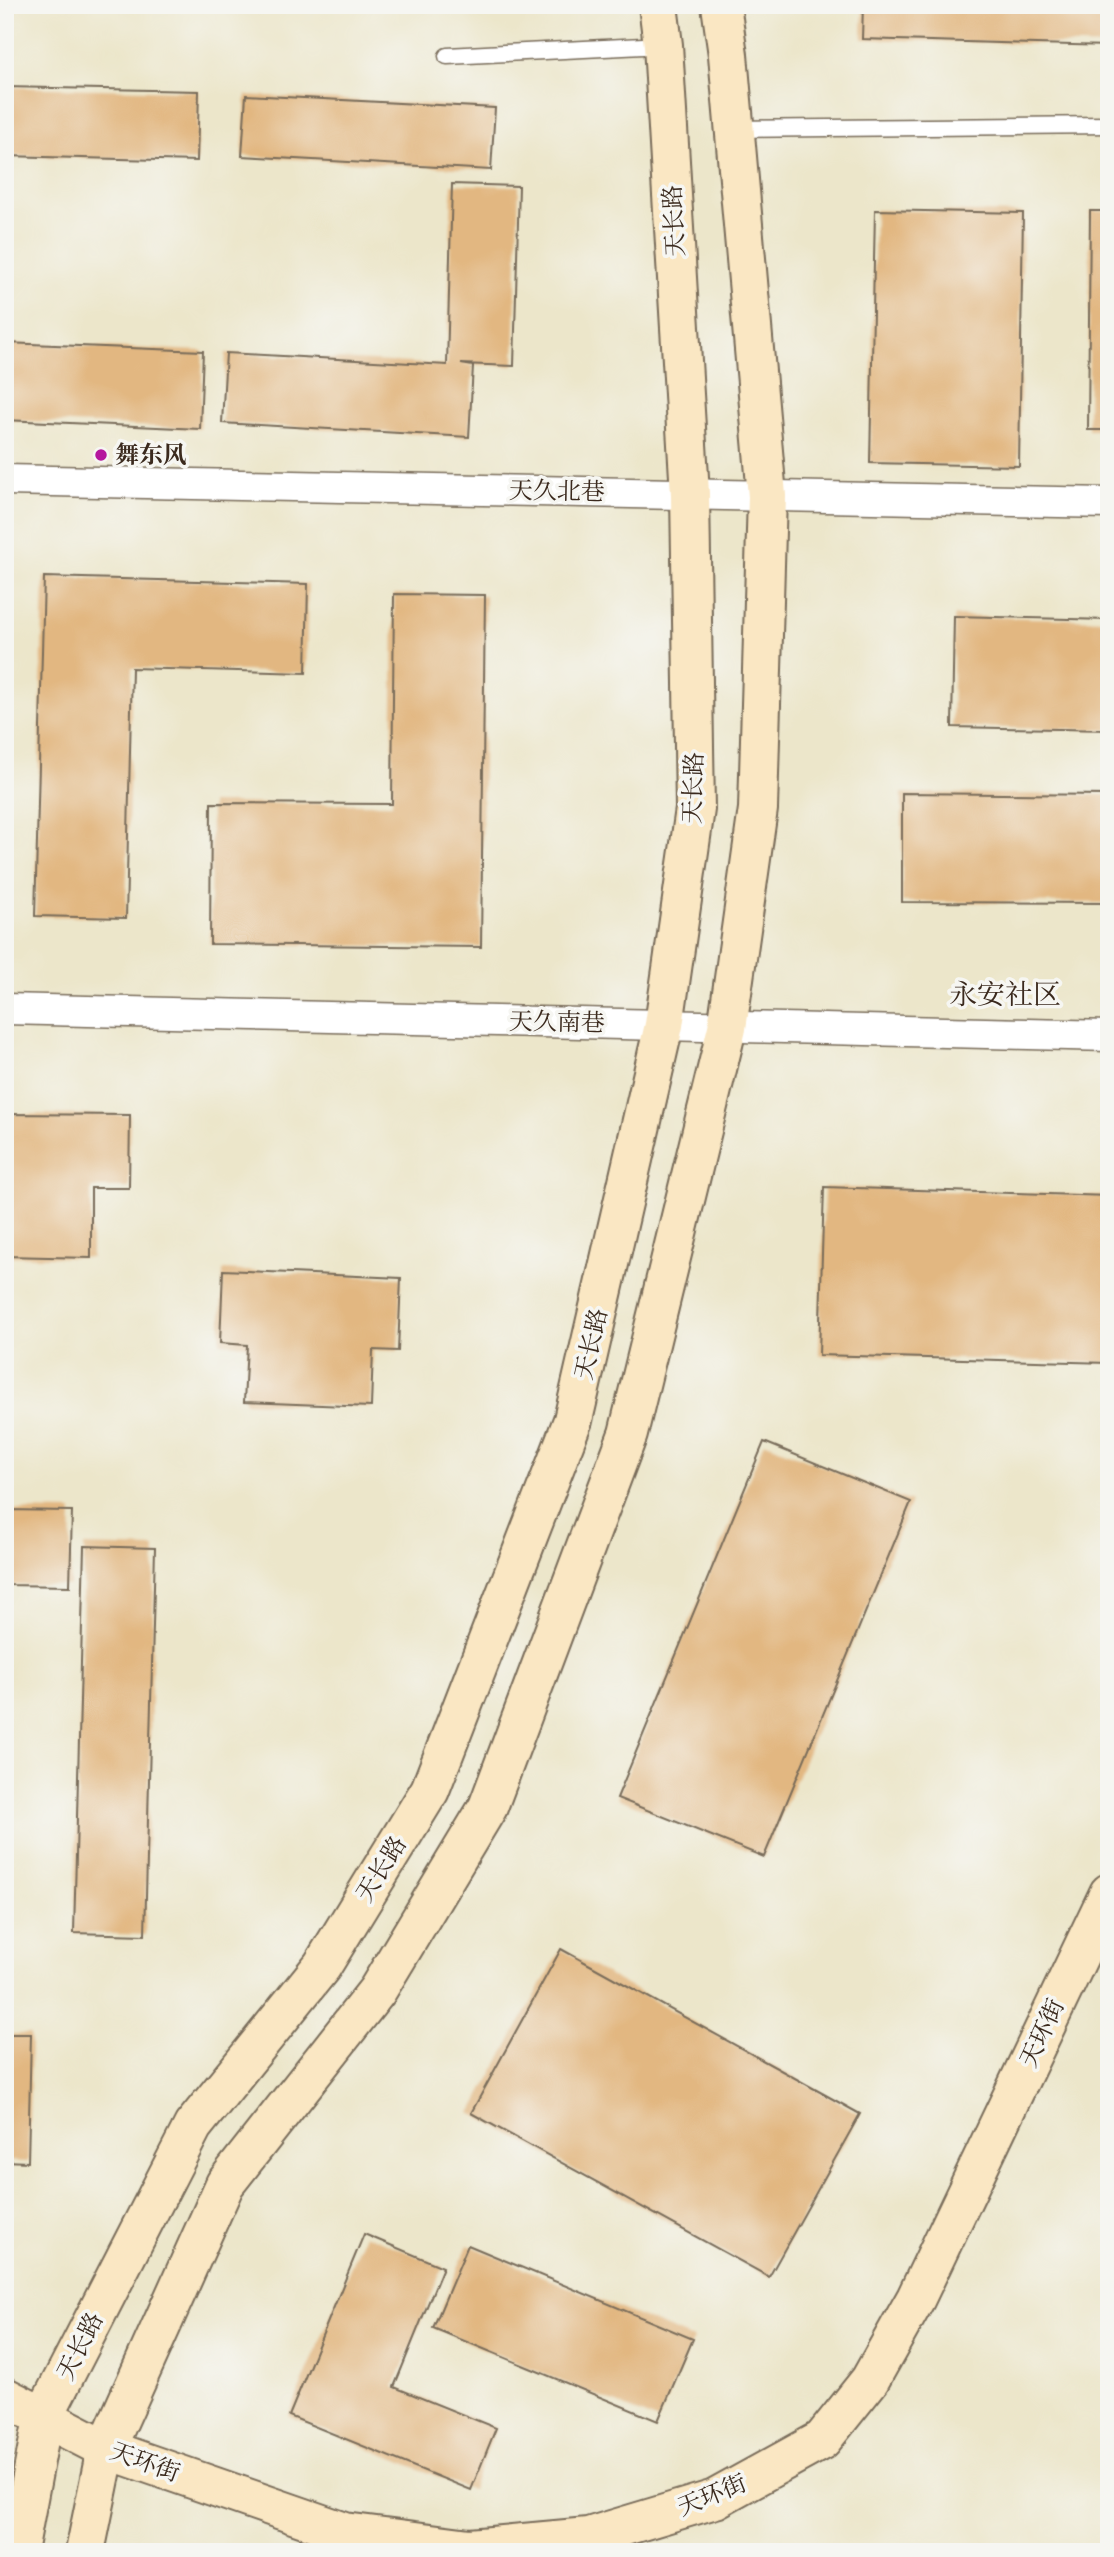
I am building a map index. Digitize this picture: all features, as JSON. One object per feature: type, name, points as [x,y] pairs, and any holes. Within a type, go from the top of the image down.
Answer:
[{"type":"street","name":"天长路","points":[[18,2552],[43,2418],[193,2126],[322,1966],[430,1790],[573,1420],[664,1025],[695,809],[690,494],[663,45],[658,5]]},
{"type":"street","points":[[85,2552],[106,2449],[225,2184],[377,1992],[488,1807],[628,1434],[727,1028],[758,809],[766,496],[721,5]]},
{"type":"street","name":"天久北巷","points":[[5,480],[1109,503]]},
{"type":"street","name":"天久南巷","points":[[5,1009],[1109,1036]]},
{"type":"street","name":"天环街","points":[[5,2397],[106,2449],[345,2532],[470,2548],[588,2537],[715,2499],[822,2440],[870,2380],[916,2298],[1109,1893]]},
{"type":"lane","points":[[447,56],[663,45]]},
{"type":"lane","points":[[734,129],[1109,125]]},
{"type":"building","points":[[863,5],[1109,5],[1109,46],[862,39]]},
{"type":"building","points":[[5,87],[199,91],[197,161],[5,156]]},
{"type":"building","points":[[246,95],[495,108],[491,170],[242,156]]},
{"type":"building","points":[[452,184],[519,186],[514,366],[461,364],[473,366],[469,437],[222,423],[226,353],[447,365]]},
{"type":"building","points":[[875,210],[1023,213],[1019,466],[870,463]]},
{"type":"building","points":[[1090,211],[1109,211],[1109,430],[1088,430]]},
{"type":"building","points":[[5,343],[203,351],[200,429],[5,420]]},
{"type":"building","points":[[44,577],[308,584],[306,673],[132,668],[126,918],[35,916]]},
{"type":"building","points":[[394,594],[485,595],[481,947],[210,944],[211,803],[392,804]]},
{"type":"building","points":[[954,616],[1109,620],[1109,730],[952,727]]},
{"type":"building","points":[[902,793],[1109,795],[1109,903],[902,902]]},
{"type":"building","points":[[5,1114],[130,1115],[129,1188],[91,1188],[91,1258],[5,1256]]},
{"type":"building","points":[[824,1187],[1109,1196],[1109,1363],[819,1355]]},
{"type":"building","points":[[223,1270],[401,1278],[398,1351],[373,1350],[371,1407],[244,1402],[247,1345],[220,1343]]},
{"type":"building","points":[[764,1442],[911,1502],[764,1857],[617,1798]]},
{"type":"building","points":[[5,1510],[72,1511],[70,1586],[5,1585]]},
{"type":"building","points":[[84,1546],[155,1548],[145,1935],[74,1933]]},
{"type":"building","points":[[561,1949],[860,2114],[769,2277],[471,2113]]},
{"type":"building","points":[[5,2034],[31,2034],[28,2162],[5,2161]]},
{"type":"building","points":[[364,2234],[443,2267],[394,2387],[496,2428],[471,2490],[289,2416]]},
{"type":"building","points":[[468,2245],[693,2339],[658,2421],[433,2328]]},
{"type":"place","name":"舞东风","points":[[101,455]]},
{"type":"district","name":"永安社区","points":[[1005,994]]}]
